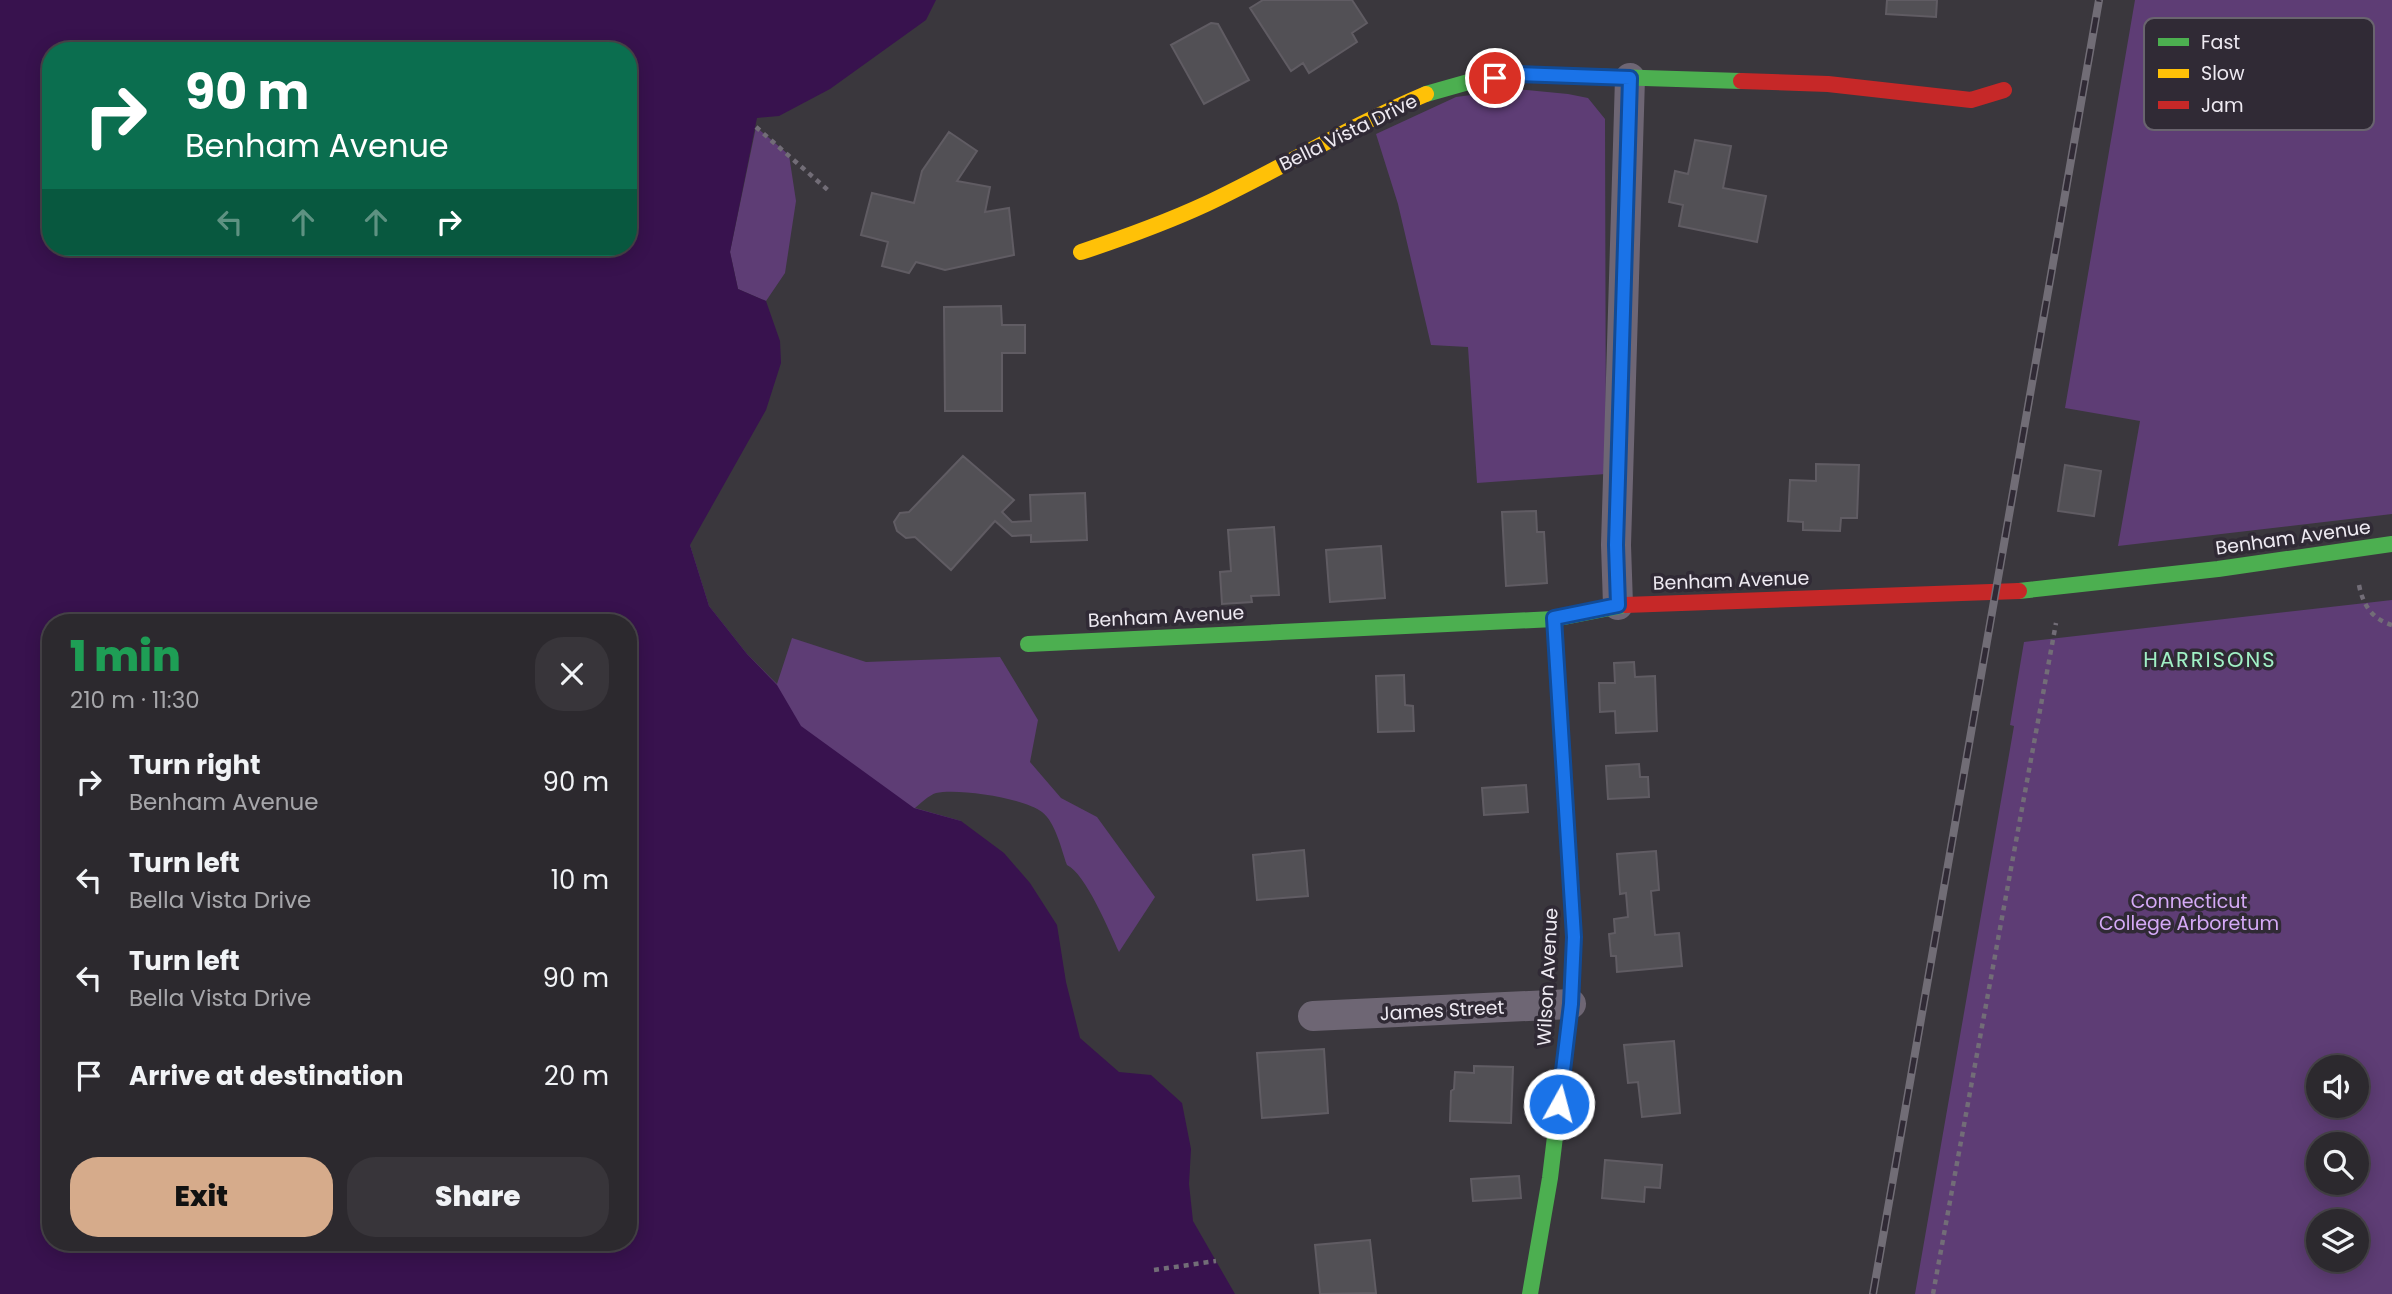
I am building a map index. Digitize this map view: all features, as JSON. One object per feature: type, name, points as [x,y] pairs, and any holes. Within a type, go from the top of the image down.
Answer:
[{"type":"street","name":"Bella Vista Drive","points":[[1081,252],[1149,229],[1206,204],[1378,114],[1427,93],[1472,81],[1518,74],[1828,84],[1971,100],[2004,90]]},
{"type":"street","points":[[1618,605],[1616,545],[1630,78]]},
{"type":"street","name":"Benham Avenue","points":[[1028,644],[1554,618],[1618,605],[1996,593],[2218,569],[2392,544]]},
{"type":"street","name":"Wilson Avenue","points":[[1530,1294],[1550,1178],[1571,1004],[1574,937],[1554,618]]},
{"type":"street","name":"James Street","points":[[1313,1016],[1571,1004]]},
{"type":"path","points":[[756,127],[829,191]]},
{"type":"path","points":[[2351,550],[2362,600],[2378,621],[2392,625]]},
{"type":"path","points":[[1933,1294],[2062,586]]},
{"type":"path","points":[[1154,1269],[1216,1261]]},
{"type":"green space","points":[[2135,0],[2392,0],[2392,514],[2118,546],[2140,421],[2065,408]]},
{"type":"green space","points":[[1516,89],[1588,98],[1605,119],[1606,474],[1477,483],[1468,347],[1431,345],[1398,204],[1376,134],[1456,97]]},
{"type":"green space","points":[[756,127],[789,155],[796,201],[785,273],[766,301],[738,289],[730,252]]},
{"type":"green space","points":[[690,545],[709,606],[747,654],[777,684],[792,638],[866,662],[1000,657],[1038,720],[1030,762],[1061,798],[1097,817],[1155,897],[1119,952],[1082,879],[1067,865],[1054,829],[1042,812],[1021,802],[990,795],[936,793],[915,808],[961,821],[940,839],[637,666],[637,644]]},
{"type":"green space","name":"Connecticut College Arboretum","points":[[2392,600],[2392,1294],[1915,1294],[2014,726],[2010,725],[2024,642]]},
{"type":"shaded area","points":[[0,0],[936,0],[926,20],[830,89],[779,116],[757,118],[730,252],[738,289],[766,301],[780,341],[781,363],[766,410],[690,545],[709,606],[747,654],[777,685],[801,726],[914,808],[961,821],[1004,853],[1030,883],[1057,925],[1066,982],[1080,1038],[1119,1072],[1151,1075],[1182,1103],[1191,1149],[1189,1184],[1193,1221],[1235,1294],[0,1294]]},
{"type":"building","points":[[1263,0],[1352,0],[1367,23],[1352,33],[1357,42],[1309,73],[1303,63],[1291,71],[1250,8]]},
{"type":"building","points":[[1887,0],[1937,0],[1936,17],[1886,14]]},
{"type":"building","points":[[1211,23],[1218,24],[1249,80],[1204,104],[1171,45]]},
{"type":"building","points":[[949,132],[977,151],[957,181],[990,187],[985,212],[1009,208],[1014,255],[945,270],[916,262],[909,273],[882,266],[888,242],[861,235],[872,193],[914,203],[922,171]]},
{"type":"building","points":[[1695,140],[1731,146],[1723,188],[1766,196],[1757,242],[1679,226],[1683,205],[1669,202],[1675,171],[1688,174]]},
{"type":"building","points":[[1001,306],[1002,325],[1025,325],[1025,353],[1002,353],[1002,411],[945,411],[944,307]]},
{"type":"building","points":[[963,456],[1014,500],[1002,512],[1012,522],[1031,521],[1030,495],[1085,493],[1087,540],[1031,542],[1031,535],[1012,536],[995,521],[951,570],[915,537],[906,538],[897,531],[894,522],[900,513],[909,512]]},
{"type":"building","points":[[1816,464],[1859,465],[1857,518],[1841,518],[1840,531],[1803,530],[1803,522],[1788,521],[1790,480],[1816,481]]},
{"type":"building","points":[[2065,465],[2101,471],[2094,516],[2058,511]]},
{"type":"building","points":[[1536,511],[1537,532],[1544,532],[1547,583],[1506,586],[1502,512]]},
{"type":"building","points":[[1274,527],[1279,595],[1251,596],[1252,602],[1222,604],[1220,572],[1231,571],[1228,530]]},
{"type":"building","points":[[1381,546],[1385,598],[1330,602],[1326,550]]},
{"type":"building","points":[[1634,662],[1635,677],[1655,676],[1657,731],[1616,733],[1615,711],[1600,712],[1599,683],[1615,683],[1614,663]]},
{"type":"building","points":[[1404,675],[1405,705],[1413,706],[1414,731],[1378,732],[1376,676]]},
{"type":"building","points":[[1639,764],[1640,777],[1648,777],[1649,797],[1608,799],[1606,766]]},
{"type":"building","points":[[1526,785],[1528,812],[1484,815],[1482,788]]},
{"type":"building","points":[[1304,850],[1308,896],[1257,900],[1253,855]]},
{"type":"building","points":[[1656,851],[1659,890],[1651,891],[1655,935],[1679,933],[1682,966],[1617,972],[1616,956],[1611,956],[1609,934],[1615,933],[1614,919],[1628,917],[1626,893],[1620,894],[1617,854]]},
{"type":"building","points":[[1674,1041],[1680,1113],[1642,1117],[1638,1082],[1628,1083],[1624,1045]]},
{"type":"building","points":[[1324,1049],[1328,1113],[1262,1118],[1257,1053]]},
{"type":"building","points":[[1474,1066],[1513,1067],[1511,1123],[1450,1121],[1455,1072],[1474,1073]]},
{"type":"building","points":[[1605,1160],[1662,1165],[1660,1188],[1645,1187],[1644,1202],[1602,1198]]},
{"type":"building","points":[[1519,1176],[1521,1198],[1473,1201],[1471,1179]]},
{"type":"building","points":[[1370,1240],[1376,1293],[1320,1294],[1315,1245]]},
{"type":"railway","points":[[1873,1294],[2099,0]]},
{"type":"traffic: fast","points":[[1426,94],[1472,81],[1518,74],[1741,81]]},
{"type":"traffic: fast","points":[[2019,591],[2218,569],[2392,544]]},
{"type":"traffic: fast","points":[[1028,644],[1554,619],[1625,605]]},
{"type":"traffic: fast","points":[[1530,1294],[1550,1178],[1571,1004],[1574,937],[1567,825]]},
{"type":"traffic: slow","points":[[1081,252],[1206,204],[1426,94]]},
{"type":"traffic: slow","points":[[1554,619],[1567,825]]},
{"type":"traffic: jam","points":[[1741,81],[1828,84],[1971,100],[2004,90]]},
{"type":"traffic: jam","points":[[1625,605],[2019,591]]},
{"type":"district","name":"HARRISONS","points":[[2210,660]]},
{"type":"route","points":[[1495,78],[1518,74],[1630,78],[1616,545],[1618,605],[1554,618],[1574,937],[1571,1004],[1559,1104]]}]
